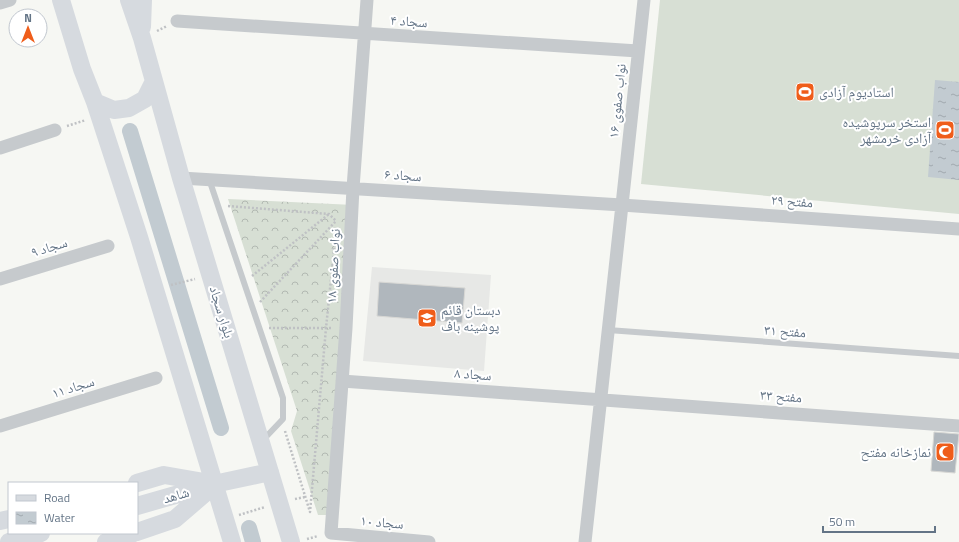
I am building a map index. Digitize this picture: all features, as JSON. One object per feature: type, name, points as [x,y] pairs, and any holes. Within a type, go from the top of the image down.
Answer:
[{"type":"main road","points":[[61,0],[82,69],[97,109],[139,237],[232,542]]},
{"type":"main road","name":"بلوار سجاد","points":[[129,0],[142,38],[181,178],[261,443],[270,472],[296,541]]},
{"type":"main road","points":[[142,38],[144,0]]},
{"type":"main road","points":[[97,109],[114,110],[129,108],[145,99],[154,81]]},
{"type":"main road","name":"شاهد","points":[[138,506],[214,484],[270,472]]},
{"type":"main road","points":[[138,482],[164,475],[214,484]]},
{"type":"main road","points":[[138,532],[175,520],[214,484]]},
{"type":"main road","points":[[9,542],[37,534]]},
{"type":"main road","points":[[106,542],[131,534]]},
{"type":"street","points":[[0,3],[10,0]]},
{"type":"street","name":"نواب صفوی ۱۸","points":[[331,533],[346,328],[353,188],[367,0]]},
{"type":"street","name":"نواب صفوی ۱۶","points":[[585,542],[644,0]]},
{"type":"street","name":"سجاد ۴","points":[[177,21],[638,51]]},
{"type":"street","points":[[0,148],[55,130]]},
{"type":"street","name":"سجاد ۶","points":[[181,178],[622,205]]},
{"type":"street","name":"مفتح ۲۹","points":[[622,205],[959,229]]},
{"type":"street","name":"سجاد ۹","points":[[0,279],[108,246]]},
{"type":"street","name":"سجاد ۱۱","points":[[0,426],[156,378]]},
{"type":"street","name":"سجاد ۸","points":[[342,381],[601,399]]},
{"type":"street","name":"مفتح ۳۳","points":[[601,399],[959,426]]},
{"type":"street","name":"سجاد ۱۰","points":[[331,533],[429,542]]},
{"type":"lane","points":[[210,179],[282,398],[282,419],[261,443]]},
{"type":"lane","name":"مفتح ۳۱","points":[[608,330],[959,356]]},
{"type":"path","points":[[55,130],[97,109]]},
{"type":"path","points":[[218,205],[329,214],[337,220]]},
{"type":"path","points":[[244,282],[329,214]]},
{"type":"path","points":[[253,309],[337,220]]},
{"type":"path","points":[[282,419],[310,512],[337,220]]},
{"type":"path","points":[[164,287],[201,277]]},
{"type":"path","points":[[259,328],[346,328]]},
{"type":"path","points":[[296,541],[331,533]]},
{"type":"shaded area","name":"دبستان قائم پوشینه باف","points":[[372,267],[491,275],[484,371],[363,361]]},
{"type":"green space","name":"استادیوم آزادی","points":[[660,0],[959,0],[959,214],[641,184]]},
{"type":"green space","points":[[228,199],[354,205],[329,515],[318,515],[291,431],[297,411]]},
{"type":"water","name":"استخر سرپوشیده آزادی خرمشهر","points":[[935,80],[959,82],[959,180],[928,177]]},
{"type":"building","points":[[379,282],[465,288],[462,323],[377,316]]},
{"type":"building","name":"نمازخانه مفتح","points":[[934,432],[959,434],[955,473],[931,471]]},
{"type":"waterway","points":[[130,131],[221,428]]},
{"type":"waterway","points":[[249,528],[253,542]]},
{"type":"place","name":"استادیوم آزادی","points":[[805,92]]},
{"type":"place","name":"استخر سرپوشیده آزادی خرمشهر","points":[[945,130]]},
{"type":"place","name":"دبستان قائم پوشینه باف","points":[[427,318]]},
{"type":"place","name":"نمازخانه مفتح","points":[[945,452]]}]
